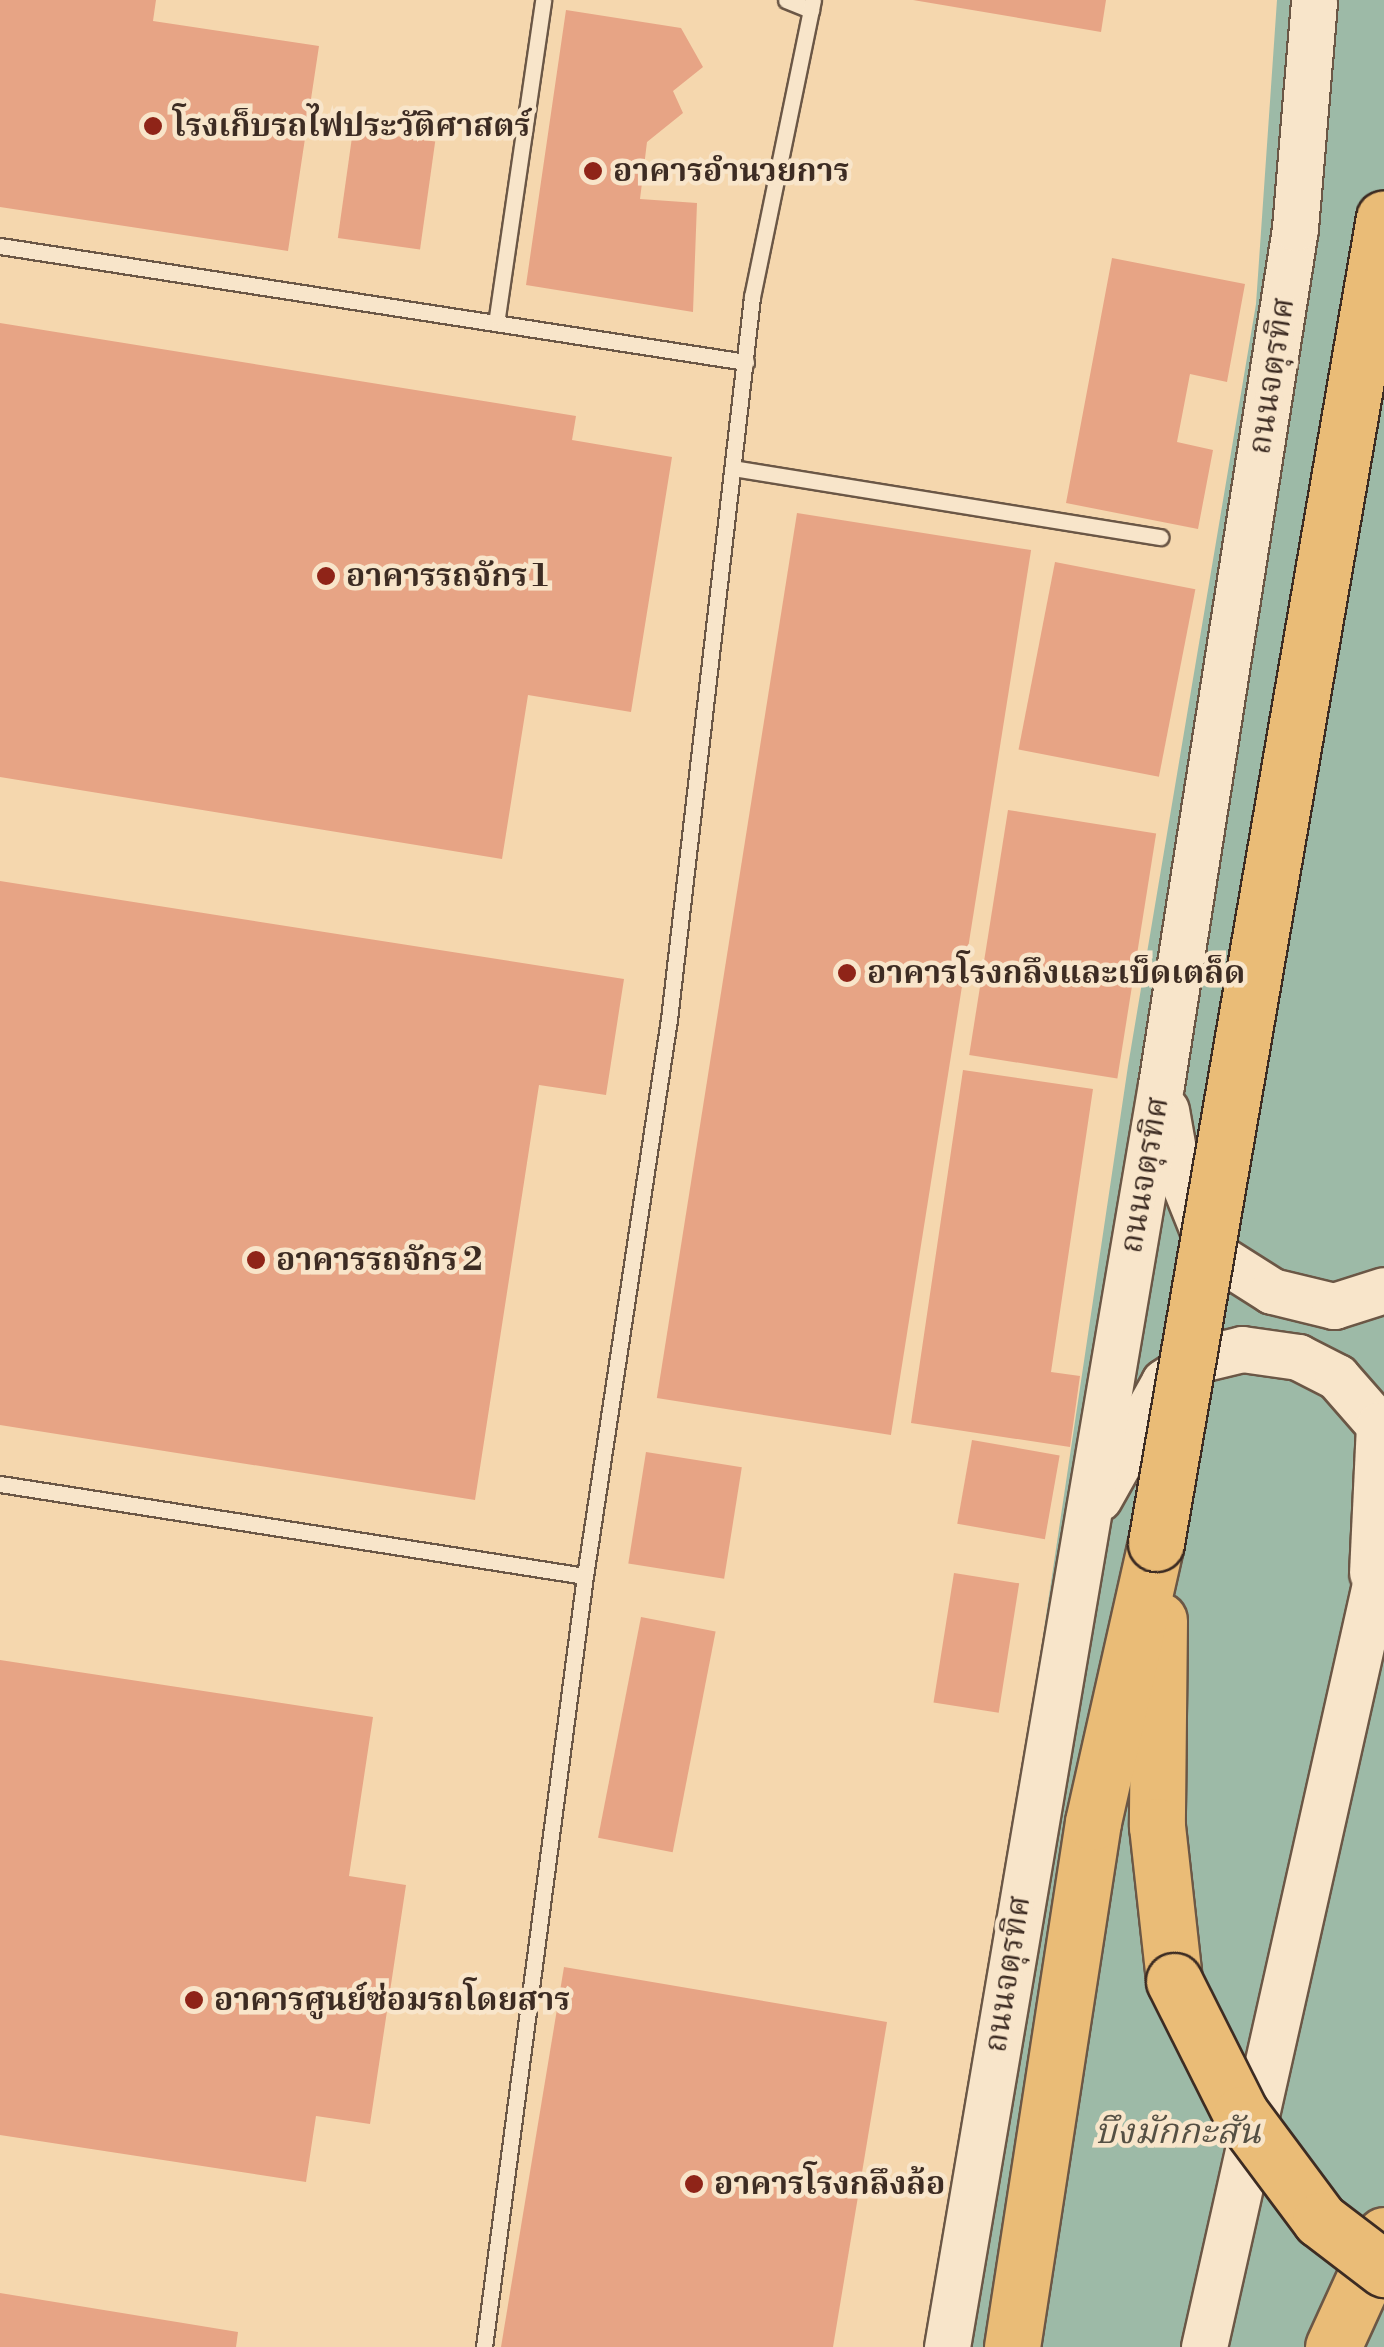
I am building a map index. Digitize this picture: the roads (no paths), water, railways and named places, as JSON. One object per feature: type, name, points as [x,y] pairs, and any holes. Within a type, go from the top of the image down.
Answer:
[{"type":"highway","points":[[1012,2347],[1093,1822],[1156,1543],[1384,218]]},
{"type":"highway","points":[[1156,1543],[1157,1826],[1174,1981],[1241,2114],[1320,2220],[1384,2270]]},
{"type":"highway","points":[[1333,2347],[1384,2235]]},
{"type":"main road","name":"ถนนจตุรทิศ","points":[[947,2347],[1080,1535],[1161,1085],[1295,228],[1314,0]]},
{"type":"main road","points":[[1161,1085],[1175,1161],[1212,1253],[1272,1291],[1334,1306],[1384,1290]]},
{"type":"main road","points":[[1080,1535],[1164,1382],[1197,1360],[1242,1349],[1298,1358],[1337,1377],[1379,1426],[1366,1633]]},
{"type":"main road","points":[[1204,2347],[1384,1544]]},
{"type":"lane","points":[[497,317],[544,0]]},
{"type":"lane","points":[[484,2347],[585,1576],[668,1018],[746,362],[812,5],[786,0]]},
{"type":"lane","points":[[0,246],[497,317],[746,362]]},
{"type":"lane","points":[[733,468],[1160,538]]},
{"type":"lane","points":[[0,1484],[585,1576]]},
{"type":"water","name":"บึงมักกะสัน","points":[[1277,0],[1384,0],[1384,2347],[937,2347],[1128,1066],[1256,304]]},
{"type":"place","name":"โรงเก็บรถไฟประวัติศาสตร์","points":[[153,126]]},
{"type":"place","name":"อาคารอำนวยการ","points":[[593,171]]},
{"type":"place","name":"อาคารรถจักร 1","points":[[326,576]]},
{"type":"place","name":"อาคารโรงกลึงและเบ็ดเตล็ด","points":[[847,973]]},
{"type":"place","name":"อาคารรถจักร 2","points":[[256,1260]]},
{"type":"place","name":"อาคารศูนย์ซ่อมรถโดยสาร","points":[[194,2000]]},
{"type":"place","name":"อาคารโรงกลึงล้อ","points":[[694,2184]]}]
